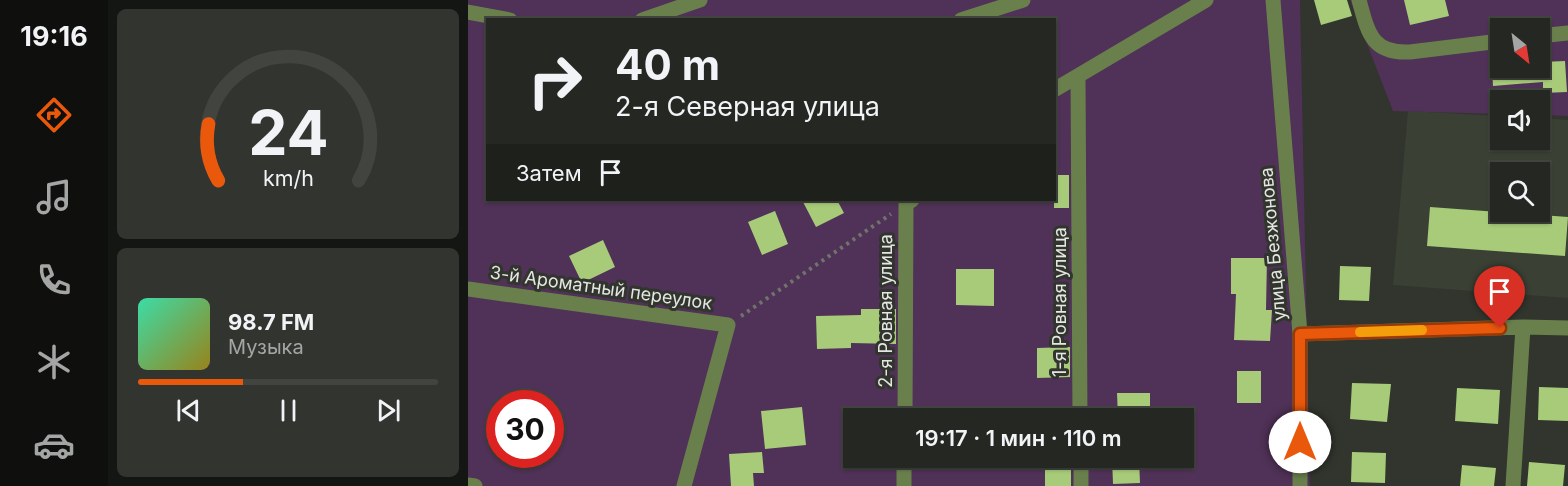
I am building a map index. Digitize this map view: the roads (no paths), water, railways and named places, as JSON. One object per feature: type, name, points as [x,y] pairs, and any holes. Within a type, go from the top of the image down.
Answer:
[{"type":"street","points":[[648,18],[700,0]]},
{"type":"street","points":[[967,18],[1023,0]]},
{"type":"street","points":[[1056,89],[1206,0]]},
{"type":"street","name":"улица Безжонова","points":[[1273,0],[1300,334],[1300,486]]},
{"type":"street","points":[[1359,0],[1369,34],[1376,43],[1386,49],[1410,52],[1490,42]]},
{"type":"street","points":[[468,12],[500,18]]},
{"type":"street","points":[[1550,35],[1568,33]]},
{"type":"street","name":"1-я Ровная улица","points":[[1078,76],[1080,408]]},
{"type":"street","name":"2-я Ровная улица","points":[[905,408],[909,202]]},
{"type":"street","name":"3-й Ароматный переулок","points":[[468,289],[728,325],[684,486]]},
{"type":"street","points":[[1513,486],[1523,327]]},
{"type":"street","points":[[1300,334],[1523,327],[1568,328]]},
{"type":"street","points":[[904,468],[904,486]]},
{"type":"street","points":[[1081,468],[1081,486]]},
{"type":"street","points":[[468,485],[475,486]]}]
